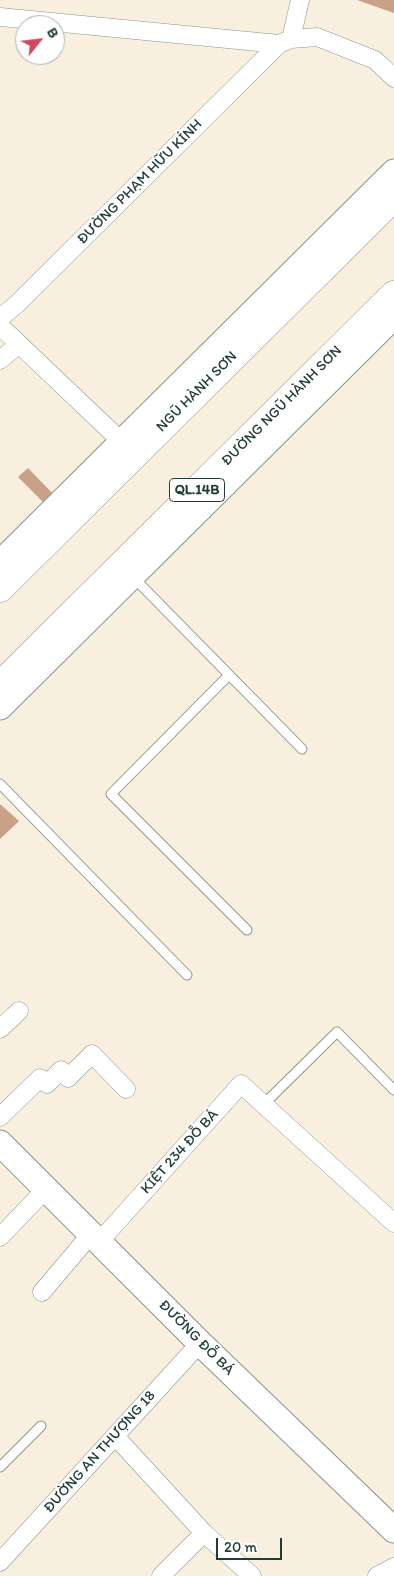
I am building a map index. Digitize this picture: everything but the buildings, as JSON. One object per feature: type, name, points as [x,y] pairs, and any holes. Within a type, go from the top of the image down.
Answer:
[{"type":"highway","name":"NGŨ HÀNH SƠN","points":[[0,588],[394,197]]},
{"type":"highway","name":"ĐƯỜNG NGŨ HÀNH SƠN","points":[[0,686],[127,571],[394,295]]},
{"type":"main road","name":"NGŨ HÀNH SƠN","points":[[0,563],[394,172]]},
{"type":"main road","points":[[0,707],[127,571],[394,316]]},
{"type":"main road","name":"ĐƯỜNG ĐỖ BÁ","points":[[0,1143],[200,1343],[394,1530]]},
{"type":"street","points":[[285,42],[300,0]]},
{"type":"street","points":[[0,17],[285,42],[317,37],[374,60],[394,78]]},
{"type":"street","name":"ĐƯỜNG PHẠM HỮU KÍNH","points":[[0,318],[18,304],[285,42]]},
{"type":"street","points":[[0,326],[120,442]]},
{"type":"street","points":[[0,360],[18,345]]},
{"type":"street","points":[[0,1029],[19,1011]]},
{"type":"street","points":[[0,1117],[40,1078],[47,1084],[61,1070],[68,1078],[92,1054],[126,1089]]},
{"type":"street","name":"KIỆT 234 ĐỖ BÁ","points":[[95,1238],[242,1084],[394,1223]]},
{"type":"street","points":[[0,1237],[46,1189]]},
{"type":"street","points":[[42,1292],[95,1238]]},
{"type":"street","name":"ĐƯỜNG AN THƯỢNG 18","points":[[0,1562],[200,1343]]},
{"type":"street","points":[[115,1436],[204,1533],[252,1576]]},
{"type":"street","points":[[161,1576],[204,1533]]},
{"type":"street","points":[[377,1576],[394,1567]]},
{"type":"lane","points":[[127,571],[302,749]]},
{"type":"lane","points":[[230,675],[111,794],[247,930]]},
{"type":"lane","points":[[0,784],[187,975]]},
{"type":"lane","points":[[264,1103],[337,1032],[394,1090]]},
{"type":"lane","points":[[0,1467],[42,1426]]}]
